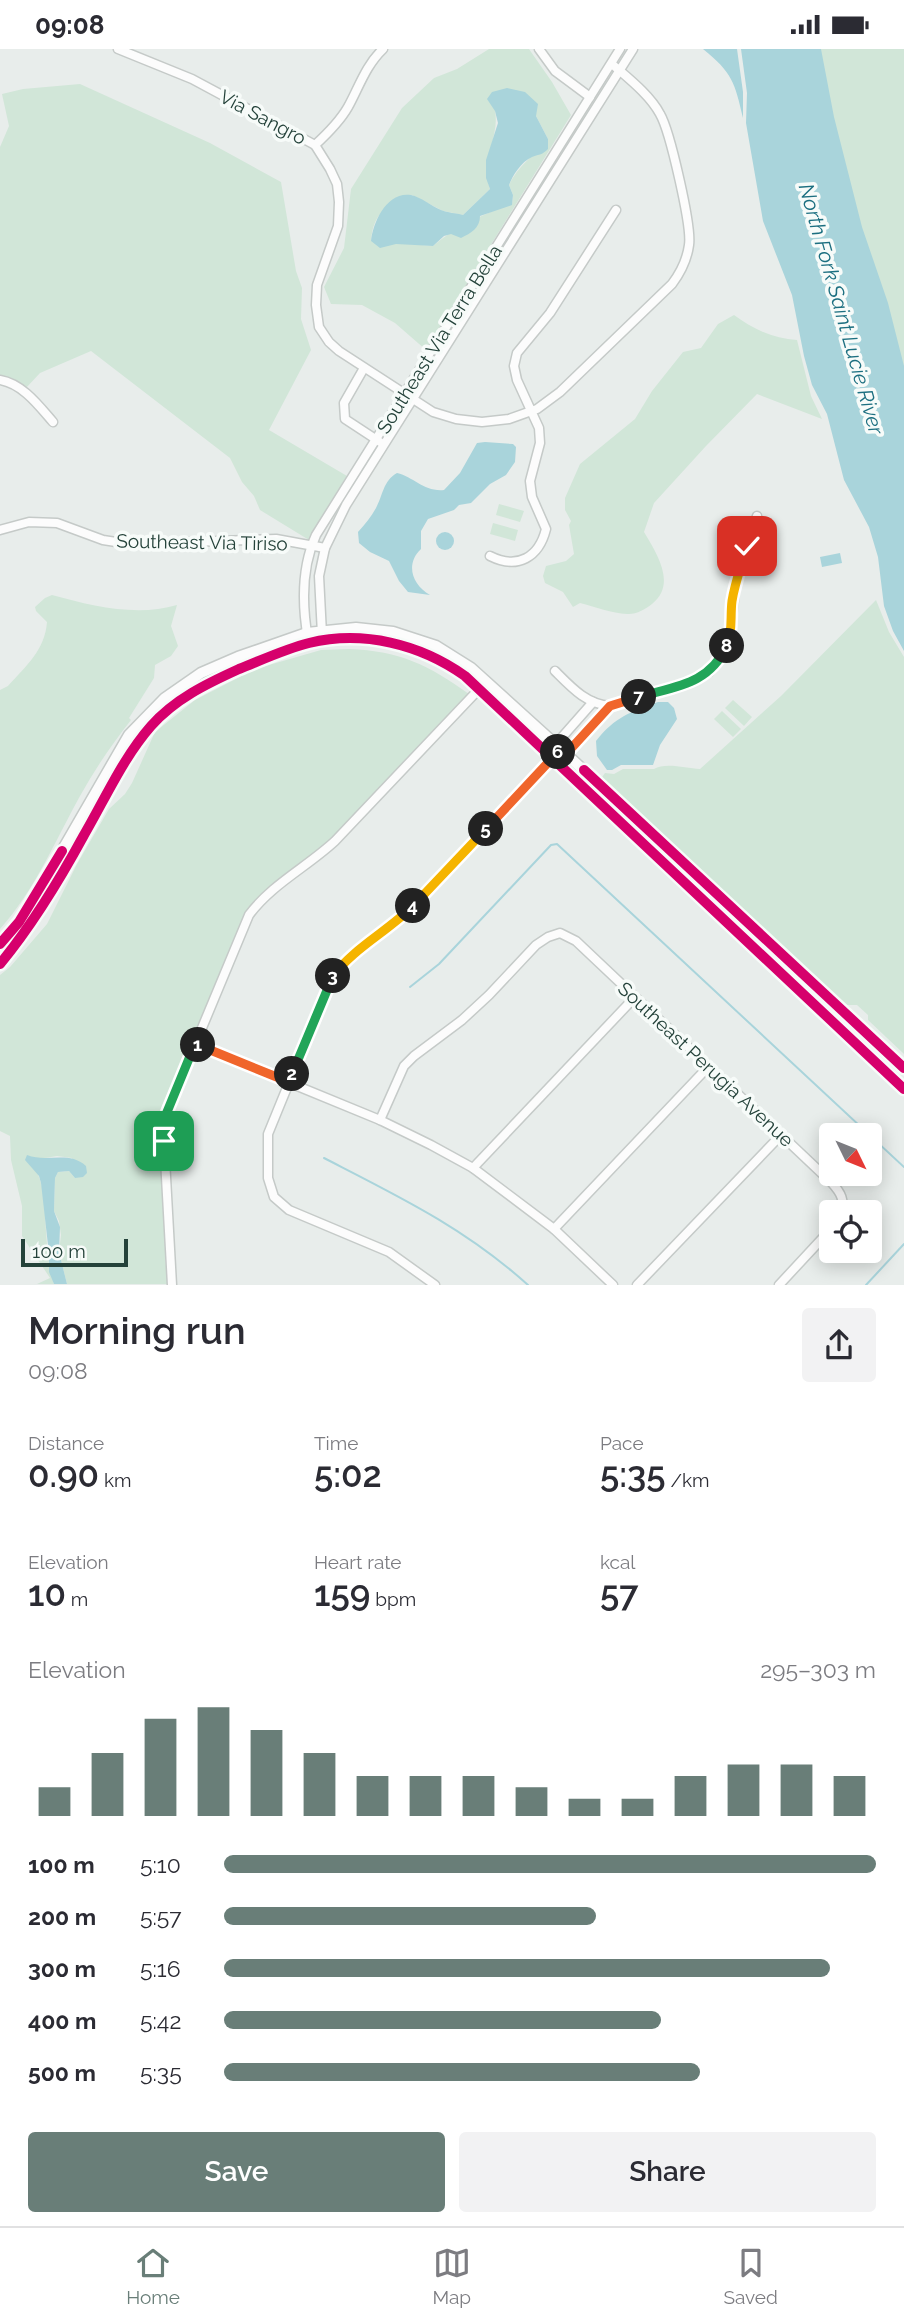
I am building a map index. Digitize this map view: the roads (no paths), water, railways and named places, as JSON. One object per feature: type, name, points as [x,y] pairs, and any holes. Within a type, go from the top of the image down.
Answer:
[{"type":"street","name":"Via Sangro","points":[[118,49],[192,79],[315,145],[337,184],[339,202],[338,226],[317,285],[316,305],[320,327],[329,342],[433,412],[456,419],[482,422],[509,419],[531,411],[560,392],[672,284],[681,272],[690,243],[690,225],[665,125],[652,103],[612,64]]},
{"type":"street","points":[[315,145],[347,109],[361,80],[383,49]]},
{"type":"street","points":[[539,49],[555,71],[590,97]]},
{"type":"street","name":"Southeast Via Terra Bella","points":[[308,638],[304,591],[305,569],[311,546],[375,439],[620,49]]},
{"type":"street","name":"Southeast Via Terra Bella","points":[[322,635],[319,576],[325,548],[346,505],[633,49]]},
{"type":"street","points":[[491,557],[499,561],[520,561],[539,549],[546,529],[531,497],[530,481],[540,443],[540,428],[517,380],[514,366],[517,353],[543,324],[616,210]]},
{"type":"street","points":[[364,368],[344,403],[345,419],[384,445]]},
{"type":"street","points":[[0,380],[27,394],[53,422]]},
{"type":"street","points":[[435,1285],[389,1252],[289,1210],[274,1197],[268,1178],[268,1134],[333,975],[344,962],[410,909],[561,749],[610,706],[689,683],[709,672],[718,663],[730,637],[735,589],[757,516]]},
{"type":"street","name":"Southeast Via Tiriso","points":[[0,530],[29,522],[57,523],[103,540],[129,544],[276,539],[325,548]]},
{"type":"street","points":[[0,944],[19,922],[129,735],[164,698],[201,673],[238,657],[356,628],[393,632],[436,646],[457,658],[553,758],[904,1089]]},
{"type":"street","points":[[0,964],[26,932],[60,880],[124,764],[151,726],[172,706],[199,688],[308,638]]},
{"type":"street","points":[[555,671],[577,692],[593,702],[610,706]]},
{"type":"street","points":[[483,685],[561,749],[904,1068]]},
{"type":"street","points":[[172,1285],[164,1141],[167,1112],[249,915],[260,900],[335,841],[483,685]]},
{"type":"street","points":[[561,749],[593,702]]},
{"type":"street","name":"Southeast Perugia Avenue","points":[[380,1120],[404,1066],[462,1020],[536,945],[560,933],[576,941],[832,1183],[841,1193],[842,1200]]},
{"type":"street","points":[[473,1168],[635,997]]},
{"type":"street","points":[[195,1044],[380,1120],[473,1168],[554,1229],[613,1285]]},
{"type":"street","points":[[554,1229],[708,1067]]},
{"type":"street","points":[[637,1285],[781,1135]]},
{"type":"street","points":[[779,1285],[819,1242]]},
{"type":"water","points":[[703,49],[737,49],[743,92],[743,118],[731,79]]},
{"type":"water","name":"North Fork Saint Lucie River","points":[[741,49],[821,49],[834,117],[862,227],[888,303],[904,366],[904,651],[884,606],[878,557],[869,527],[844,480],[827,414],[812,385],[792,295],[763,221],[746,123],[747,93]]},
{"type":"water","points":[[507,88],[525,92],[538,104],[536,116],[548,139],[548,149],[524,162],[513,177],[509,185],[513,195],[512,205],[480,216],[477,227],[465,236],[444,236],[433,246],[396,244],[380,248],[371,241],[378,217],[395,198],[411,195],[441,210],[463,215],[490,189],[486,178],[486,160],[498,123],[495,111],[487,99],[492,92]]},
{"type":"water","points":[[477,443],[513,444],[516,447],[515,462],[506,475],[490,484],[471,503],[459,505],[454,510],[428,519],[421,531],[421,549],[412,568],[419,586],[430,595],[408,592],[389,561],[359,543],[358,532],[374,511],[392,476],[397,473],[425,487],[444,490],[460,473]]},
{"type":"water","points":[[445,532],[451,535],[454,541],[451,547],[445,550],[439,547],[436,541],[439,535]]},
{"type":"water","points":[[840,553],[842,563],[822,567],[820,557]]},
{"type":"water","points":[[658,702],[668,702],[674,708],[677,719],[660,745],[653,765],[621,765],[607,770],[597,756],[596,741],[624,716]]},
{"type":"water","points":[[27,1155],[72,1159],[86,1166],[87,1173],[83,1177],[75,1178],[69,1171],[58,1172],[55,1178],[54,1211],[60,1227],[59,1252],[67,1284],[54,1284],[49,1272],[41,1183],[39,1176],[25,1160]]},
{"type":"waterway","points":[[410,987],[439,964],[551,845],[557,844],[904,1167]]},
{"type":"waterway","points":[[324,1158],[455,1230],[480,1246],[528,1285]]},
{"type":"waterway","points":[[866,1285],[904,1244]]}]
